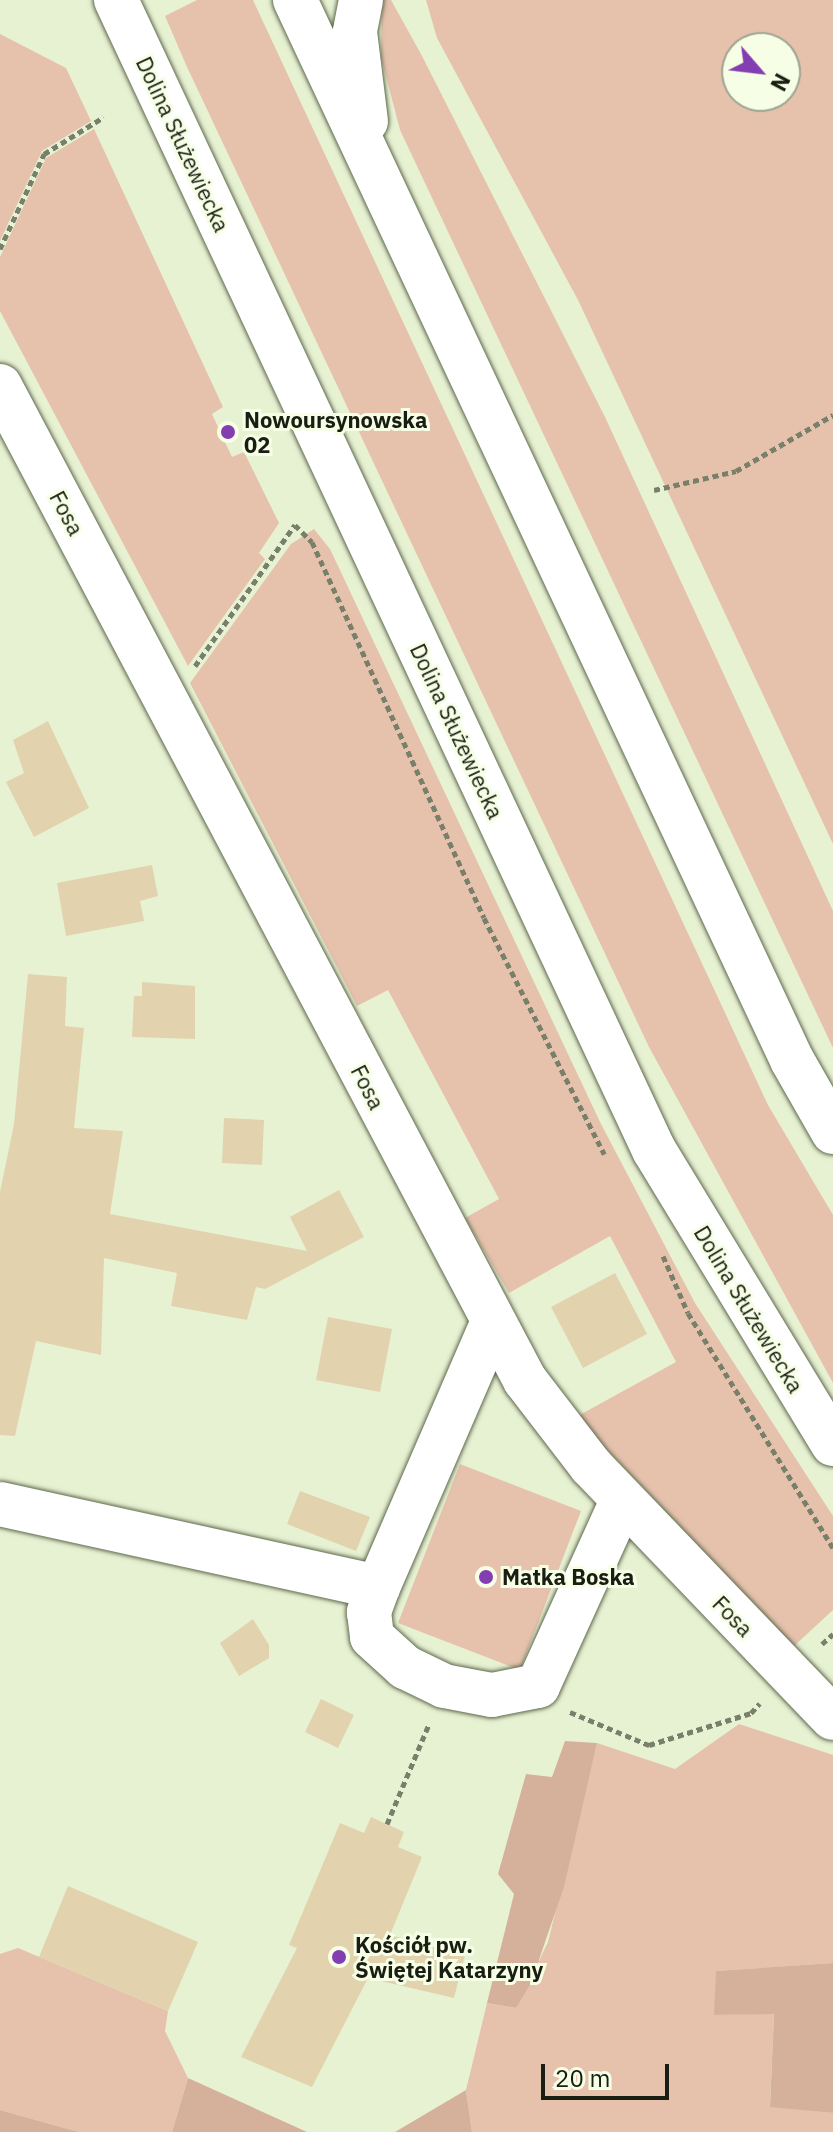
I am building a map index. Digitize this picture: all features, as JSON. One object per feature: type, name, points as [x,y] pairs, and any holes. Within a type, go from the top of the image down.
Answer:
[{"type":"main road","name":"Dolina Służewiecka","points":[[116,0],[654,1150],[833,1444]]},
{"type":"main road","points":[[295,0],[792,1060],[833,1132]]},
{"type":"main road","points":[[361,0],[355,32],[371,163]]},
{"type":"main road","name":"Fosa","points":[[0,386],[169,704],[491,1326],[561,1429],[622,1501],[833,1718]]},
{"type":"main road","points":[[491,1326],[378,1587],[369,1612],[372,1637],[405,1667],[444,1686],[492,1695],[538,1686],[622,1501]]},
{"type":"main road","points":[[0,1504],[378,1587]]},
{"type":"path","points":[[0,249],[44,154],[104,117]]},
{"type":"path","points":[[654,490],[736,471],[833,415]]},
{"type":"path","points":[[169,704],[295,525]]},
{"type":"path","points":[[387,1824],[444,1686]]},
{"type":"path","points":[[538,1686],[575,1717],[649,1745],[751,1713]]},
{"type":"shaded area","points":[[197,0],[253,0],[768,1105],[833,1215],[833,1383],[649,1047],[187,67],[165,16]]},
{"type":"shaded area","points":[[382,0],[391,0],[421,54],[605,417],[833,911],[833,1048],[400,130],[381,57]]},
{"type":"shaded area","points":[[426,0],[833,0],[833,844],[578,300],[437,38]]},
{"type":"shaded area","points":[[0,34],[66,68],[91,121],[42,151],[0,241]]},
{"type":"shaded area","points":[[94,129],[223,407],[212,414],[232,457],[244,452],[279,523],[259,553],[265,559],[188,666],[0,311],[0,257],[46,158]]},
{"type":"shaded area","points":[[314,529],[330,549],[601,1124],[695,1303],[833,1516],[833,1610],[794,1646],[576,1417],[676,1362],[610,1236],[509,1293],[465,1218],[499,1199],[388,990],[357,1006],[190,683],[291,544]]},
{"type":"shaded area","points":[[460,1464],[581,1511],[520,1670],[398,1623]]},
{"type":"shaded area","points":[[739,1724],[833,1755],[833,1963],[717,1971],[715,2015],[774,2013],[770,2106],[833,2113],[833,2132],[472,2132],[466,2090],[487,2003],[516,2008],[548,1942],[597,1743],[675,1769]]},
{"type":"shaded area","points":[[565,1741],[597,1743],[564,1887],[531,1983],[516,2008],[487,2003],[514,1894],[498,1874],[526,1774],[552,1777]]},
{"type":"shaded area","points":[[18,1948],[168,2011],[165,2031],[188,2078],[172,2132],[79,2132],[0,2110],[0,1954]]},
{"type":"shaded area","points":[[833,1963],[833,2113],[770,2107],[774,2014],[714,2015],[716,1971]]},
{"type":"shaded area","points":[[188,2078],[307,2132],[172,2132]]},
{"type":"shaded area","points":[[466,2090],[472,2132],[395,2132]]},
{"type":"shaded area","points":[[0,2110],[79,2132],[0,2132]]},
{"type":"building","points":[[48,721],[89,808],[34,837],[6,782],[24,773],[13,740]]},
{"type":"building","points":[[152,865],[158,896],[140,901],[144,921],[66,936],[57,883]]},
{"type":"building","points":[[28,974],[67,977],[65,1026],[84,1028],[74,1128],[123,1131],[110,1214],[307,1251],[290,1217],[339,1190],[364,1237],[265,1289],[256,1287],[247,1320],[171,1306],[177,1273],[104,1258],[101,1355],[36,1341],[15,1436],[0,1435],[0,1192],[14,1124]]},
{"type":"building","points":[[142,982],[195,986],[195,1039],[132,1037],[134,996],[142,996]]},
{"type":"building","points":[[224,1118],[264,1120],[262,1165],[222,1163]]},
{"type":"building","points":[[615,1273],[647,1334],[583,1368],[551,1307]]},
{"type":"building","points":[[328,1317],[392,1329],[380,1392],[316,1380]]},
{"type":"building","points":[[300,1491],[370,1517],[356,1551],[287,1524]]},
{"type":"building","points":[[253,1619],[269,1645],[269,1658],[239,1676],[220,1643]]},
{"type":"building","points":[[321,1699],[354,1715],[338,1748],[305,1732]]},
{"type":"building","name":"Kościół pw. Świętej Katarzyny","points":[[371,1817],[404,1832],[398,1847],[422,1857],[390,1935],[465,1955],[454,1998],[368,1978],[312,2087],[241,2057],[297,1948],[289,1945],[340,1823],[364,1833]]},
{"type":"building","points":[[68,1886],[198,1942],[168,2011],[39,1957]]},
{"type":"place","name":"Nowoursynowska 02","points":[[228,432]]},
{"type":"place","name":"Matka Boska","points":[[486,1577]]},
{"type":"place","name":"Kościół pw. Świętej Katarzyny","points":[[339,1957]]}]
